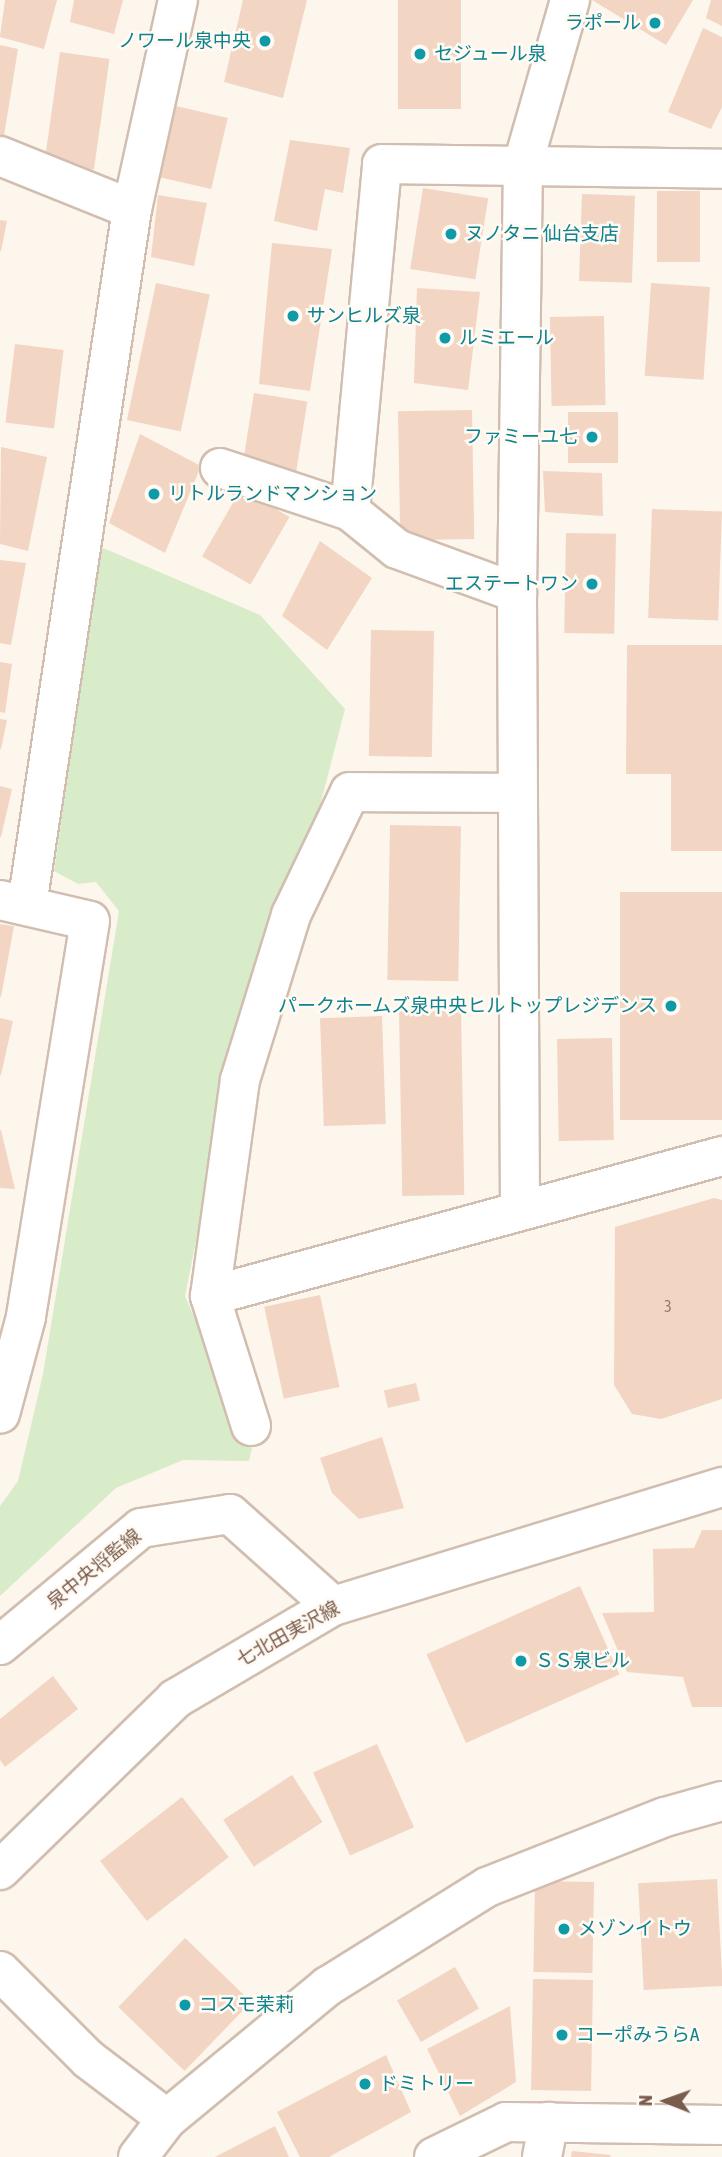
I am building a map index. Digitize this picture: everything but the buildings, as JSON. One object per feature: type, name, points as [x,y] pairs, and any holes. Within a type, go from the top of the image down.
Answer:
[{"type":"street","points":[[0,1414],[26,1317],[90,921],[14,903],[132,209],[178,0]]},
{"type":"street","points":[[520,1211],[517,593],[523,164],[570,0]]},
{"type":"street","points":[[0,156],[132,209]]},
{"type":"street","points":[[350,511],[382,164],[722,169]]},
{"type":"street","points":[[220,468],[350,511],[397,548],[517,593]]},
{"type":"street","points":[[251,1426],[210,1296],[240,1080],[291,915],[350,792],[517,793]]},
{"type":"street","points":[[210,1296],[722,1156]]},
{"type":"street","name":"七北田実沢線","points":[[0,1870],[174,1699],[332,1606],[722,1488]]},
{"type":"street","name":"泉中央将監線","points":[[0,1645],[141,1528],[230,1514],[332,1606]]},
{"type":"street","points":[[138,2157],[166,2119],[328,1986],[487,1887],[665,1817],[722,1801]]},
{"type":"street","points":[[0,1971],[88,2059],[166,2119]]},
{"type":"street","points":[[434,2157],[506,2122],[546,2140],[722,2125]]},
{"type":"green space","points":[[101,547],[260,615],[345,709],[313,833],[236,1041],[185,1296],[252,1448],[249,1461],[183,1460],[116,1488],[0,1596],[0,1506],[18,1481],[43,1374],[119,911],[96,882],[78,884],[54,871]]},
{"type":"place","name":"ラポール","points":[[655,23]]},
{"type":"place","name":"ノワール泉中央","points":[[265,41]]},
{"type":"place","name":"セジュール泉","points":[[420,54]]},
{"type":"place","name":"ヌノタニ 仙台支店","points":[[451,234]]},
{"type":"place","name":"サンヒルズ泉","points":[[293,316]]},
{"type":"place","name":"ルミエール","points":[[445,338]]},
{"type":"place","name":"ファミーユ七","points":[[592,437]]},
{"type":"place","name":"リトルランドマンション","points":[[154,494]]},
{"type":"place","name":"エステートワン","points":[[592,584]]},
{"type":"place","name":"パークホームズ泉中央ヒルトップレジデンス","points":[[671,1006]]},
{"type":"place","name":"ＳＳ泉ビル","points":[[521,1661]]},
{"type":"place","name":"メゾンイトウ","points":[[564,1929]]},
{"type":"place","name":"コスモ茉莉","points":[[185,2005]]},
{"type":"place","name":"コーポみうらA","points":[[562,2035]]},
{"type":"place","name":"ドミトリー","points":[[365,2084]]}]
